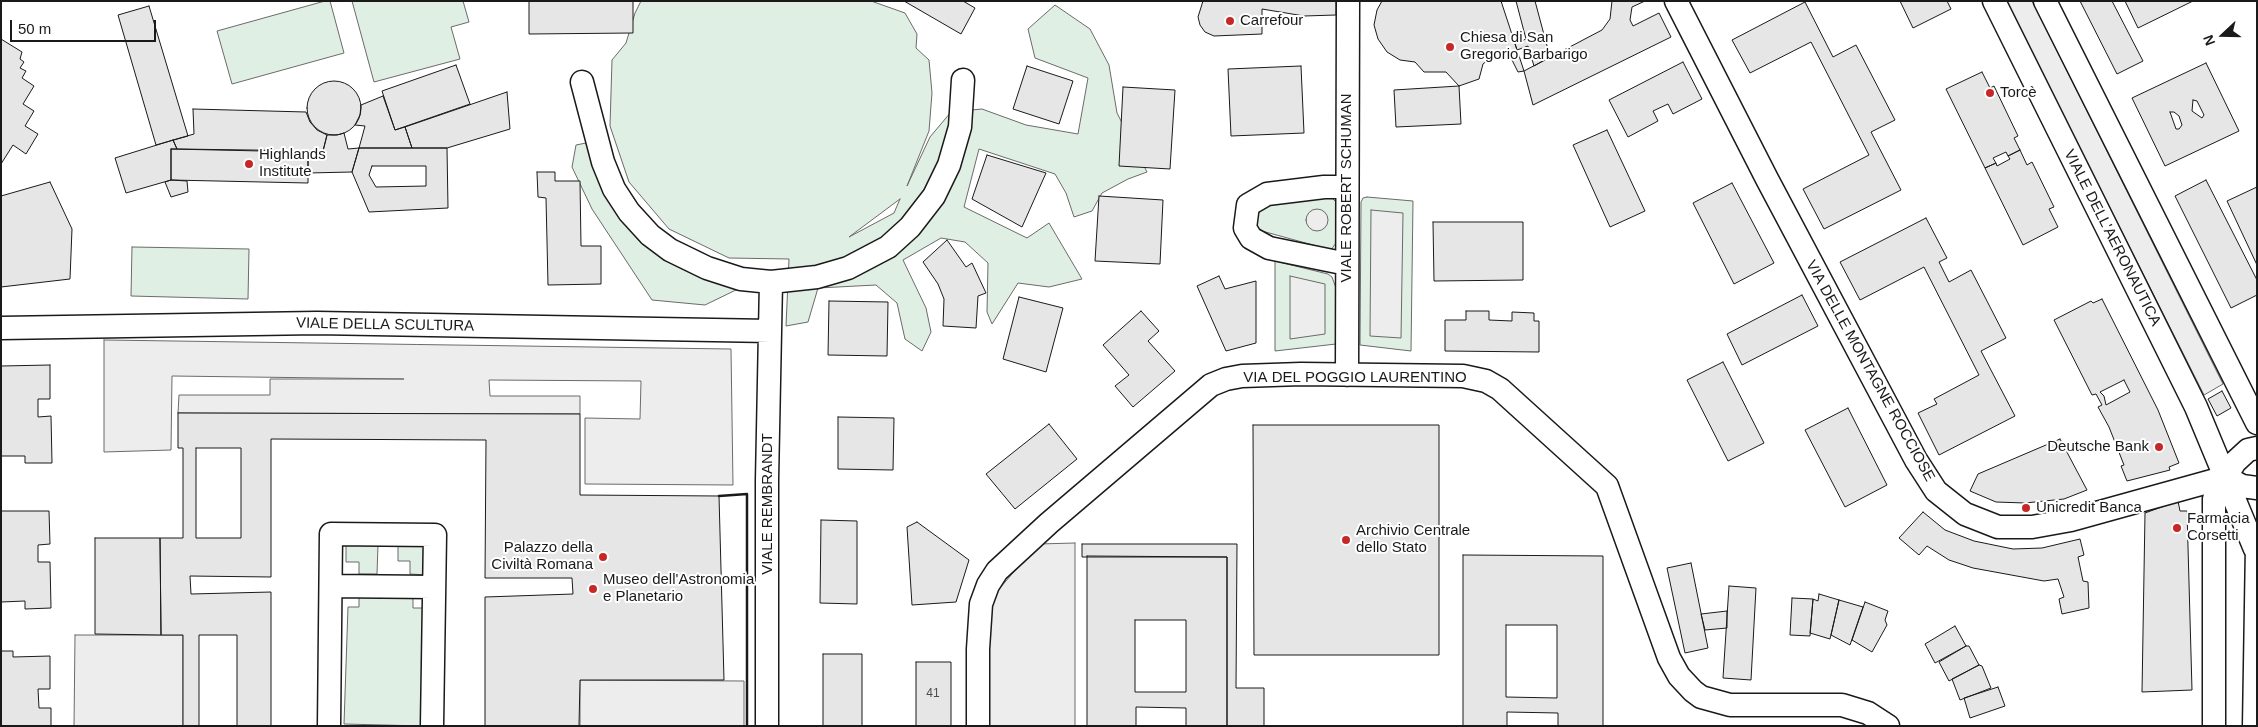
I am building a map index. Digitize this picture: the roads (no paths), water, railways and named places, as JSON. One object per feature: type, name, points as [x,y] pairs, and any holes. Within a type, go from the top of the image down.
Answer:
[{"type":"street","name":"VIALE ROBERT SCHUMAN","points":[[1347,374],[1348,1]]},
{"type":"street","name":"VIA DELLE MONTAGNE ROCCIOSE","points":[[1676,1],[1767,179],[1916,460],[1936,491],[1965,514],[1990,524],[1998,527],[2032,527],[2071,520],[2226,477]]},
{"type":"street","name":"VIALE DELL'AERONAUTICA","points":[[1994,1],[2196,407],[2256,547],[2254,726]]},
{"type":"street","points":[[2045,1],[2257,423]]},
{"type":"street","points":[[582,82],[603,162],[614,189],[629,212],[650,235],[679,256],[707,268],[741,279],[771,282],[808,278],[848,268],[888,247],[910,228],[934,196],[949,165],[960,128],[964,80]]},
{"type":"street","points":[[1347,187],[1324,187],[1267,194],[1248,205],[1245,228],[1250,238],[1269,248],[1347,264]]},
{"type":"street","name":"VIALE REMBRANDT","points":[[767,726],[771,282]]},
{"type":"street","name":"VIALE DELLA SCULTURA","points":[[1,328],[317,323],[770,331]]},
{"type":"street","name":"VIA DEL POGGIO LAURENTINO","points":[[978,726],[978,649],[981,604],[984,594],[997,571],[1049,523],[1185,406],[1216,382],[1252,375],[1347,374],[1463,376],[1486,381],[1500,389],[1606,486],[1669,658],[1686,684],[1701,697],[1730,716],[1842,705],[1868,712],[1888,726]]},
{"type":"street","points":[[2214,726],[2214,505],[2217,492],[2235,462],[2248,450],[2257,448]]},
{"type":"street","points":[[2226,477],[2242,486],[2257,488]]},
{"type":"street","points":[[329,726],[331,534],[435,535],[432,726]]},
{"type":"street","points":[[331,586],[434,587]]},
{"type":"place","name":"Carrefour","points":[[1230,21]]},
{"type":"place","name":"Chiesa di San Gregorio Barbarigo","points":[[1450,47]]},
{"type":"place","name":"Torcè","points":[[1990,93]]},
{"type":"place","name":"Highlands Institute","points":[[249,164]]},
{"type":"place","name":"Deutsche Bank","points":[[2159,447]]},
{"type":"place","name":"Unicredit Banca","points":[[2026,508]]},
{"type":"place","name":"Farmacia Corsetti","points":[[2177,528]]},
{"type":"place","name":"Archivio Centrale dello Stato","points":[[1346,540]]},
{"type":"place","name":"Palazzo della Civiltà Romana","points":[[603,557]]},
{"type":"place","name":"Museo dell'Astronomia e Planetario","points":[[593,589]]}]
